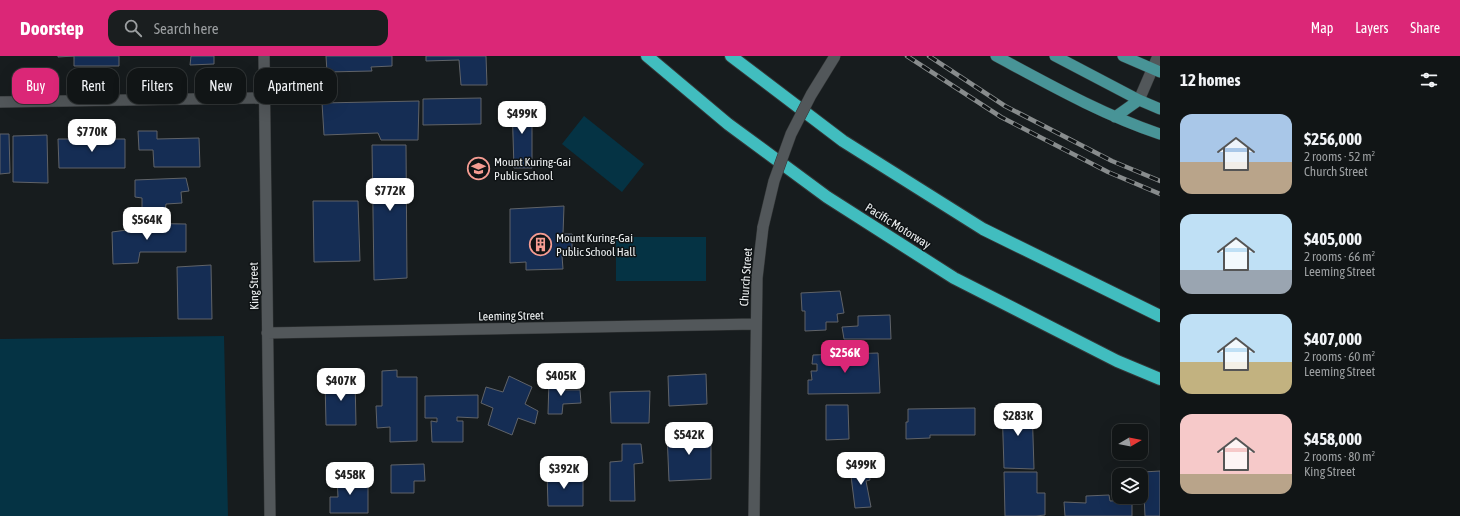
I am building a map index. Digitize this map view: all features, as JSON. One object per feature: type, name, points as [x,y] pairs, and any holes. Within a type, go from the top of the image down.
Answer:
[{"type":"highway","name":"Pacific Motorway","points":[[647,56],[728,124],[827,197],[954,278],[1117,362],[1160,378]]},
{"type":"highway","points":[[731,56],[842,141],[982,229],[1160,316]]},
{"type":"main road","points":[[996,56],[1053,87],[1129,124],[1160,134]]},
{"type":"main road","points":[[1055,56],[1139,100],[1160,109]]},
{"type":"main road","points":[[1123,56],[1156,71]]},
{"type":"main road","points":[[1115,117],[1139,100]]},
{"type":"street","name":"King Street","points":[[264,56],[264,68]]},
{"type":"street","name":"Church Street","points":[[754,516],[756,278],[763,227],[774,181],[792,134],[811,95],[835,56]]},
{"type":"street","points":[[1139,100],[1156,71],[1158,56]]},
{"type":"street","points":[[0,102],[254,98]]},
{"type":"street","name":"King Street","points":[[264,104],[270,516]]},
{"type":"street","name":"Leeming Street","points":[[267,333],[756,324]]},
{"type":"shaded area","points":[[584,116],[644,164],[622,192],[562,144]]},
{"type":"shaded area","points":[[616,237],[706,237],[706,281],[616,281]]},
{"type":"shaded area","points":[[224,336],[228,516],[0,516],[0,339]]},
{"type":"building","points":[[74,56],[119,56],[119,66],[74,66]]},
{"type":"building","points":[[191,56],[214,56],[214,64],[190,65]]},
{"type":"building","points":[[326,56],[392,56],[392,66],[371,67],[372,71],[337,72],[337,68],[327,68]]},
{"type":"building","points":[[426,56],[486,56],[487,85],[461,85],[459,60],[426,61]]},
{"type":"building","points":[[481,98],[481,124],[423,125],[423,99]]},
{"type":"building","points":[[419,101],[418,140],[381,140],[378,133],[324,135],[322,104],[337,104],[337,103]]},
{"type":"building","points":[[512,104],[532,104],[532,168],[514,168]]},
{"type":"building","points":[[138,131],[157,131],[157,139],[199,138],[200,167],[154,167],[153,150],[139,150]]},
{"type":"building","points":[[0,134],[9,134],[10,173],[0,174]]},
{"type":"building","points":[[47,135],[48,183],[13,182],[13,136]]},
{"type":"building","points":[[58,139],[125,139],[125,168],[59,168]]},
{"type":"building","points":[[372,145],[406,145],[407,278],[374,280]]},
{"type":"building","points":[[186,178],[189,191],[181,192],[182,203],[166,204],[164,219],[142,219],[142,198],[135,197],[135,180]]},
{"type":"building","points":[[313,201],[358,201],[360,261],[314,262]]},
{"type":"building","name":"Mount Kuring-Gai Public School Hall","points":[[564,206],[563,234],[572,234],[572,257],[562,256],[563,269],[526,270],[526,262],[510,263],[510,209]]},
{"type":"building","points":[[125,223],[186,224],[186,252],[140,252],[138,263],[113,264],[112,232],[127,230]]},
{"type":"building","points":[[211,265],[212,319],[178,319],[177,267]]},
{"type":"building","points":[[840,291],[844,313],[837,314],[838,322],[826,322],[826,330],[805,331],[805,311],[802,311],[801,293]]},
{"type":"building","points":[[890,315],[891,339],[844,339],[842,327],[858,326],[858,316]]},
{"type":"building","points":[[878,353],[880,393],[808,394],[808,380],[812,380],[811,371],[817,371],[817,364],[812,364],[813,355]]},
{"type":"building","points":[[397,370],[397,377],[417,377],[417,441],[390,442],[390,427],[377,428],[376,406],[382,406],[382,371]]},
{"type":"building","points":[[706,374],[707,404],[669,406],[668,376]]},
{"type":"building","points":[[509,376],[532,387],[525,404],[538,411],[535,424],[518,418],[512,435],[488,425],[493,408],[481,403],[486,387],[503,392]]},
{"type":"building","points":[[355,378],[356,425],[326,425],[325,379]]},
{"type":"building","points":[[549,380],[562,380],[562,390],[580,390],[581,403],[563,404],[562,414],[548,414]]},
{"type":"building","points":[[650,391],[649,423],[611,423],[610,392]]},
{"type":"building","points":[[478,395],[478,418],[457,417],[457,421],[463,421],[463,442],[432,442],[431,421],[437,422],[437,418],[425,418],[425,396]]},
{"type":"building","points":[[826,405],[848,405],[849,439],[826,440]]},
{"type":"building","points":[[1032,405],[1034,469],[1004,468],[1002,406]]},
{"type":"building","points":[[975,408],[975,435],[930,435],[930,438],[906,439],[908,409]]},
{"type":"building","points":[[711,431],[711,479],[669,481],[667,433]]},
{"type":"building","points":[[622,444],[641,444],[643,463],[634,464],[635,501],[610,501],[610,462],[622,461]]},
{"type":"building","points":[[424,464],[425,481],[414,481],[414,493],[391,493],[391,465]]},
{"type":"building","points":[[869,466],[870,480],[866,481],[871,507],[855,508],[850,468]]},
{"type":"building","points":[[1160,471],[1160,516],[1145,516],[1144,504],[1148,504],[1148,472]]},
{"type":"building","points":[[547,472],[570,472],[570,481],[583,481],[583,506],[548,506]]},
{"type":"building","points":[[1004,472],[1037,472],[1037,493],[1045,493],[1045,515],[1005,516]]},
{"type":"building","points":[[337,477],[364,477],[364,485],[368,485],[368,513],[330,513],[330,497],[338,497]]},
{"type":"building","points":[[1109,495],[1112,504],[1132,504],[1132,516],[1065,516],[1064,502],[1086,503],[1086,496]]},
{"type":"railway","points":[[907,56],[1001,117],[1108,172],[1160,194]]},
{"type":"railway","points":[[929,56],[1005,106],[1112,161],[1160,181]]},
{"type":"place","name":"Mount Kuring-Gai Public School","points":[[478,169]]},
{"type":"place","name":"Mount Kuring-Gai Public School Hall","points":[[541,245]]}]
